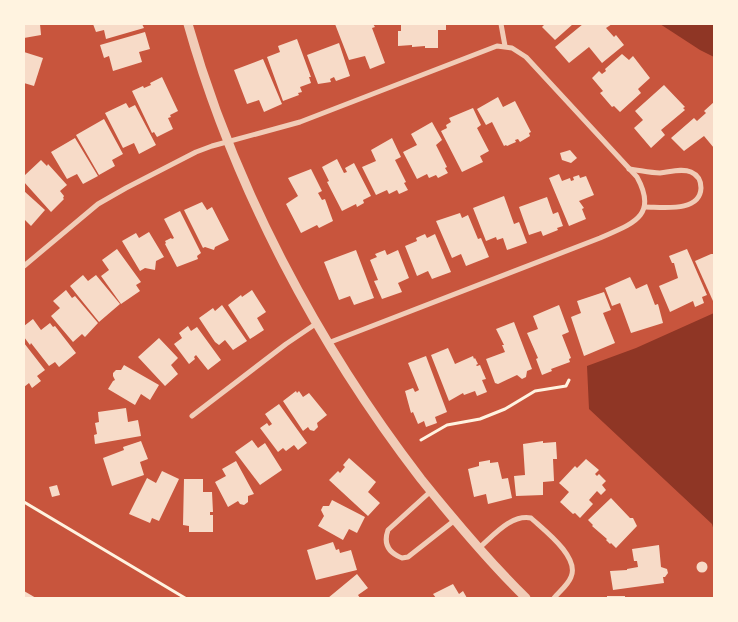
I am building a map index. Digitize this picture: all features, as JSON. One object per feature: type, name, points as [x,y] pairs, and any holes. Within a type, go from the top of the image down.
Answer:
[{"type":"street","points":[[188,24],[203,73],[252,197],[328,344],[379,422],[431,491],[479,548],[526,598]]},
{"type":"street","points":[[501,24],[505,46]]},
{"type":"street","points":[[24,266],[105,200],[196,152],[300,122],[488,49],[505,46],[517,50],[526,57],[628,168],[643,188],[645,207],[638,219],[627,226],[328,344]]},
{"type":"street","points":[[628,168],[653,172],[688,171],[698,176],[700,194],[693,204],[645,207]]},
{"type":"street","points":[[192,416],[286,344],[317,324]]},
{"type":"street","points":[[431,491],[388,530],[386,545],[391,551],[402,558],[408,557],[455,520]]},
{"type":"street","points":[[479,548],[511,522],[524,516],[531,518],[566,553],[573,566],[571,578],[554,598]]},
{"type":"path","points":[[421,440],[447,425],[480,418],[505,409],[535,391],[566,386],[569,380]]},
{"type":"path","points":[[24,502],[185,598]]},
{"type":"shaded area","points":[[660,24],[714,24],[714,57],[700,50]]},
{"type":"shaded area","points":[[714,313],[714,531],[712,524],[589,409],[587,366],[636,348]]},
{"type":"building","points":[[24,24],[40,24],[41,35],[24,38]]},
{"type":"building","points":[[93,24],[142,24],[144,28],[106,39],[104,30],[96,32]]},
{"type":"building","points":[[335,24],[373,24],[375,27],[372,28],[385,63],[370,69],[365,56],[349,60]]},
{"type":"building","points":[[401,24],[446,24],[446,30],[438,30],[438,48],[412,47],[412,45],[398,46],[398,31],[401,31]]},
{"type":"building","points":[[545,24],[573,24],[555,40],[542,27]]},
{"type":"building","points":[[583,24],[612,24],[606,28],[614,37],[616,35],[624,45],[602,63],[589,47],[569,63],[555,47]]},
{"type":"building","points":[[145,32],[150,49],[139,52],[142,62],[113,71],[109,56],[104,58],[100,45]]},
{"type":"building","points":[[297,39],[311,77],[309,77],[311,83],[300,87],[302,92],[298,93],[299,95],[283,101],[267,57],[280,52],[278,46]]},
{"type":"building","points":[[339,43],[350,76],[336,81],[334,77],[330,79],[331,82],[318,84],[307,55]]},
{"type":"building","points":[[24,52],[43,58],[34,86],[24,83]]},
{"type":"building","points":[[622,54],[629,60],[633,56],[650,78],[638,89],[641,93],[620,112],[614,106],[612,107],[600,93],[603,91],[592,78],[599,71],[602,74],[606,71],[605,69]]},
{"type":"building","points":[[263,59],[282,104],[264,112],[259,100],[247,104],[234,70]]},
{"type":"building","points":[[162,77],[178,111],[168,118],[173,129],[157,137],[154,132],[152,133],[132,91],[151,85],[150,83]]},
{"type":"building","points":[[664,85],[685,107],[683,108],[685,110],[661,130],[665,135],[651,148],[634,128],[643,120],[635,111]]},
{"type":"building","points":[[498,97],[503,107],[515,101],[531,132],[529,133],[530,136],[520,142],[518,139],[515,140],[516,142],[504,146],[492,122],[486,125],[477,109]]},
{"type":"building","points":[[714,102],[714,148],[704,136],[684,151],[671,138],[694,118],[697,121]]},
{"type":"building","points":[[126,103],[129,108],[135,105],[156,145],[139,154],[134,143],[123,148],[105,113]]},
{"type":"building","points":[[473,108],[481,125],[477,128],[489,151],[480,156],[483,162],[462,172],[441,131],[447,128],[446,125],[451,122],[449,118]]},
{"type":"building","points":[[104,119],[123,154],[112,160],[115,166],[99,175],[76,135]]},
{"type":"building","points":[[432,122],[442,140],[436,145],[448,173],[438,178],[436,175],[429,178],[427,174],[417,179],[403,152],[417,145],[411,134]]},
{"type":"building","points":[[75,138],[98,176],[83,184],[77,174],[67,179],[51,152]]},
{"type":"building","points":[[392,138],[401,157],[395,160],[408,190],[399,194],[397,190],[389,194],[387,190],[376,195],[362,167],[376,161],[371,150]]},
{"type":"building","points":[[570,150],[577,158],[571,163],[562,160],[560,153]]},
{"type":"building","points":[[337,159],[344,173],[347,172],[345,168],[354,163],[371,196],[363,200],[364,203],[357,207],[356,204],[342,211],[327,182],[329,181],[322,167]]},
{"type":"building","points":[[41,160],[47,166],[48,164],[67,185],[60,191],[64,199],[51,212],[24,182],[24,176]]},
{"type":"building","points":[[311,169],[322,191],[318,193],[322,200],[325,199],[333,221],[319,228],[317,225],[301,233],[286,204],[298,196],[288,178]]},
{"type":"building","points":[[559,174],[562,181],[570,178],[571,181],[574,180],[573,177],[579,175],[580,178],[586,176],[594,195],[579,201],[584,208],[582,209],[586,219],[569,226],[549,178]]},
{"type":"building","points":[[24,191],[45,210],[31,226],[24,219]]},
{"type":"building","points":[[504,196],[514,224],[519,222],[527,243],[507,250],[503,238],[497,240],[496,237],[486,241],[473,208]]},
{"type":"building","points":[[547,197],[553,214],[558,212],[563,226],[543,236],[541,231],[529,235],[519,207]]},
{"type":"building","points":[[202,202],[207,210],[212,207],[229,240],[215,247],[214,250],[203,248],[184,210]]},
{"type":"building","points":[[180,211],[201,253],[197,256],[198,259],[177,267],[165,244],[165,241],[174,238],[164,219]]},
{"type":"building","points":[[460,213],[462,218],[468,215],[478,239],[481,238],[489,257],[466,266],[461,254],[452,258],[436,221]]},
{"type":"building","points":[[149,232],[164,257],[156,261],[155,270],[145,268],[140,271],[122,241],[136,233],[139,238]]},
{"type":"building","points":[[425,234],[427,238],[435,234],[451,272],[432,279],[428,271],[417,276],[405,246],[417,241],[416,238]]},
{"type":"building","points":[[117,249],[141,282],[136,285],[140,291],[121,304],[101,276],[109,270],[102,260]]},
{"type":"building","points":[[687,249],[707,295],[702,297],[704,303],[695,307],[693,301],[670,312],[659,286],[678,278],[674,263],[672,263],[669,256]]},
{"type":"building","points":[[356,250],[374,298],[354,305],[350,296],[339,300],[324,262]]},
{"type":"building","points":[[385,250],[387,255],[398,250],[409,278],[398,283],[402,292],[382,299],[374,281],[378,280],[370,260],[377,257],[375,254]]},
{"type":"building","points":[[714,254],[713,301],[695,261]]},
{"type":"building","points":[[83,275],[88,281],[96,275],[120,304],[99,322],[70,286]]},
{"type":"building","points":[[630,277],[636,289],[647,284],[655,305],[658,304],[663,323],[631,333],[620,303],[612,306],[605,288]]},
{"type":"building","points":[[66,290],[72,298],[75,296],[98,323],[85,337],[82,334],[73,342],[51,316],[60,308],[53,301]]},
{"type":"building","points":[[252,290],[266,312],[257,318],[264,330],[250,339],[228,305],[241,295],[242,297]]},
{"type":"building","points":[[604,292],[611,310],[603,313],[615,343],[584,356],[571,317],[581,313],[577,301]]},
{"type":"building","points":[[222,305],[247,341],[233,350],[225,340],[219,345],[215,342],[199,318],[213,308],[215,311]]},
{"type":"building","points":[[559,305],[569,332],[562,335],[571,358],[569,359],[570,362],[551,369],[552,371],[542,375],[536,359],[538,358],[527,333],[538,329],[533,316]]},
{"type":"building","points":[[33,319],[41,330],[50,323],[53,327],[55,326],[76,353],[59,367],[55,362],[49,366],[24,337],[24,326]]},
{"type":"building","points":[[514,322],[532,369],[527,371],[526,377],[522,379],[517,375],[498,384],[495,383],[486,359],[505,352],[502,345],[504,345],[496,329]]},
{"type":"building","points":[[188,326],[191,331],[197,327],[221,360],[208,370],[196,355],[195,359],[189,364],[174,344],[182,338],[179,333]]},
{"type":"building","points":[[159,338],[178,358],[171,365],[178,374],[165,386],[138,357]]},
{"type":"building","points":[[24,343],[45,370],[37,376],[41,381],[32,388],[29,383],[24,387]]},
{"type":"building","points":[[448,348],[455,364],[473,356],[475,358],[478,364],[476,365],[480,365],[486,379],[482,380],[487,392],[477,396],[475,391],[464,395],[463,393],[449,401],[431,355]]},
{"type":"building","points":[[426,356],[447,412],[435,417],[437,423],[426,427],[424,421],[418,424],[413,412],[411,413],[405,391],[413,388],[415,392],[419,390],[408,363]]},
{"type":"building","points":[[124,365],[159,385],[150,400],[141,394],[135,405],[108,389],[115,380],[113,373],[116,370],[121,370]]},
{"type":"building","points":[[296,391],[297,393],[299,391],[303,397],[309,393],[327,415],[317,423],[318,427],[314,431],[308,427],[303,431],[283,401]]},
{"type":"building","points":[[279,404],[307,443],[298,450],[294,445],[286,451],[283,448],[278,452],[260,428],[267,423],[269,426],[272,424],[265,414]]},
{"type":"building","points":[[126,408],[128,422],[138,420],[141,436],[95,444],[94,435],[97,434],[95,423],[99,422],[98,412]]},
{"type":"building","points":[[252,440],[258,448],[265,443],[282,470],[260,485],[235,452]]},
{"type":"building","points":[[141,441],[148,459],[140,462],[144,475],[112,486],[103,458],[124,450],[123,447]]},
{"type":"building","points":[[543,441],[543,443],[556,442],[557,459],[553,459],[554,481],[543,482],[543,495],[516,496],[514,476],[525,475],[523,444]]},
{"type":"building","points":[[349,458],[376,482],[368,492],[380,503],[368,516],[329,480],[338,471],[340,473],[345,467],[343,465]]},
{"type":"building","points":[[586,459],[599,470],[595,474],[597,476],[599,474],[606,481],[602,485],[606,490],[601,495],[597,491],[589,500],[593,504],[580,518],[560,502],[569,492],[559,483],[575,466],[577,468]]},
{"type":"building","points":[[490,460],[490,463],[498,462],[502,479],[508,478],[512,498],[488,504],[486,494],[474,497],[468,469],[479,466],[479,462]]},
{"type":"building","points":[[236,461],[254,494],[248,496],[248,502],[244,505],[238,501],[228,507],[215,482],[226,476],[222,469]]},
{"type":"building","points":[[162,471],[179,479],[159,521],[152,518],[150,523],[129,514],[147,478],[156,483]]},
{"type":"building","points":[[184,479],[203,479],[203,492],[212,492],[213,512],[210,512],[210,515],[213,515],[213,532],[189,532],[189,526],[183,525]]},
{"type":"building","points":[[57,485],[60,495],[52,497],[49,487]]},
{"type":"building","points":[[611,498],[630,518],[633,518],[637,526],[616,548],[588,520]]},
{"type":"building","points":[[332,500],[365,517],[357,533],[349,529],[343,540],[318,526],[324,516],[321,510],[323,506],[329,506]]},
{"type":"building","points":[[333,542],[336,550],[339,549],[340,553],[351,550],[357,570],[316,580],[307,550]]},
{"type":"building","points":[[659,545],[661,567],[667,569],[668,573],[663,577],[664,583],[613,590],[610,571],[638,567],[637,561],[634,561],[632,549]]},
{"type":"building","points":[[700,562],[704,562],[707,567],[706,571],[700,572],[697,569],[697,565]]},
{"type":"building","points":[[357,574],[368,588],[358,595],[360,598],[328,598]]},
{"type":"building","points":[[453,584],[459,594],[463,591],[467,598],[436,598],[433,594]]},
{"type":"building","points":[[24,591],[36,598],[24,598]]},
{"type":"building","points":[[607,596],[625,596],[625,598],[607,598]]}]
